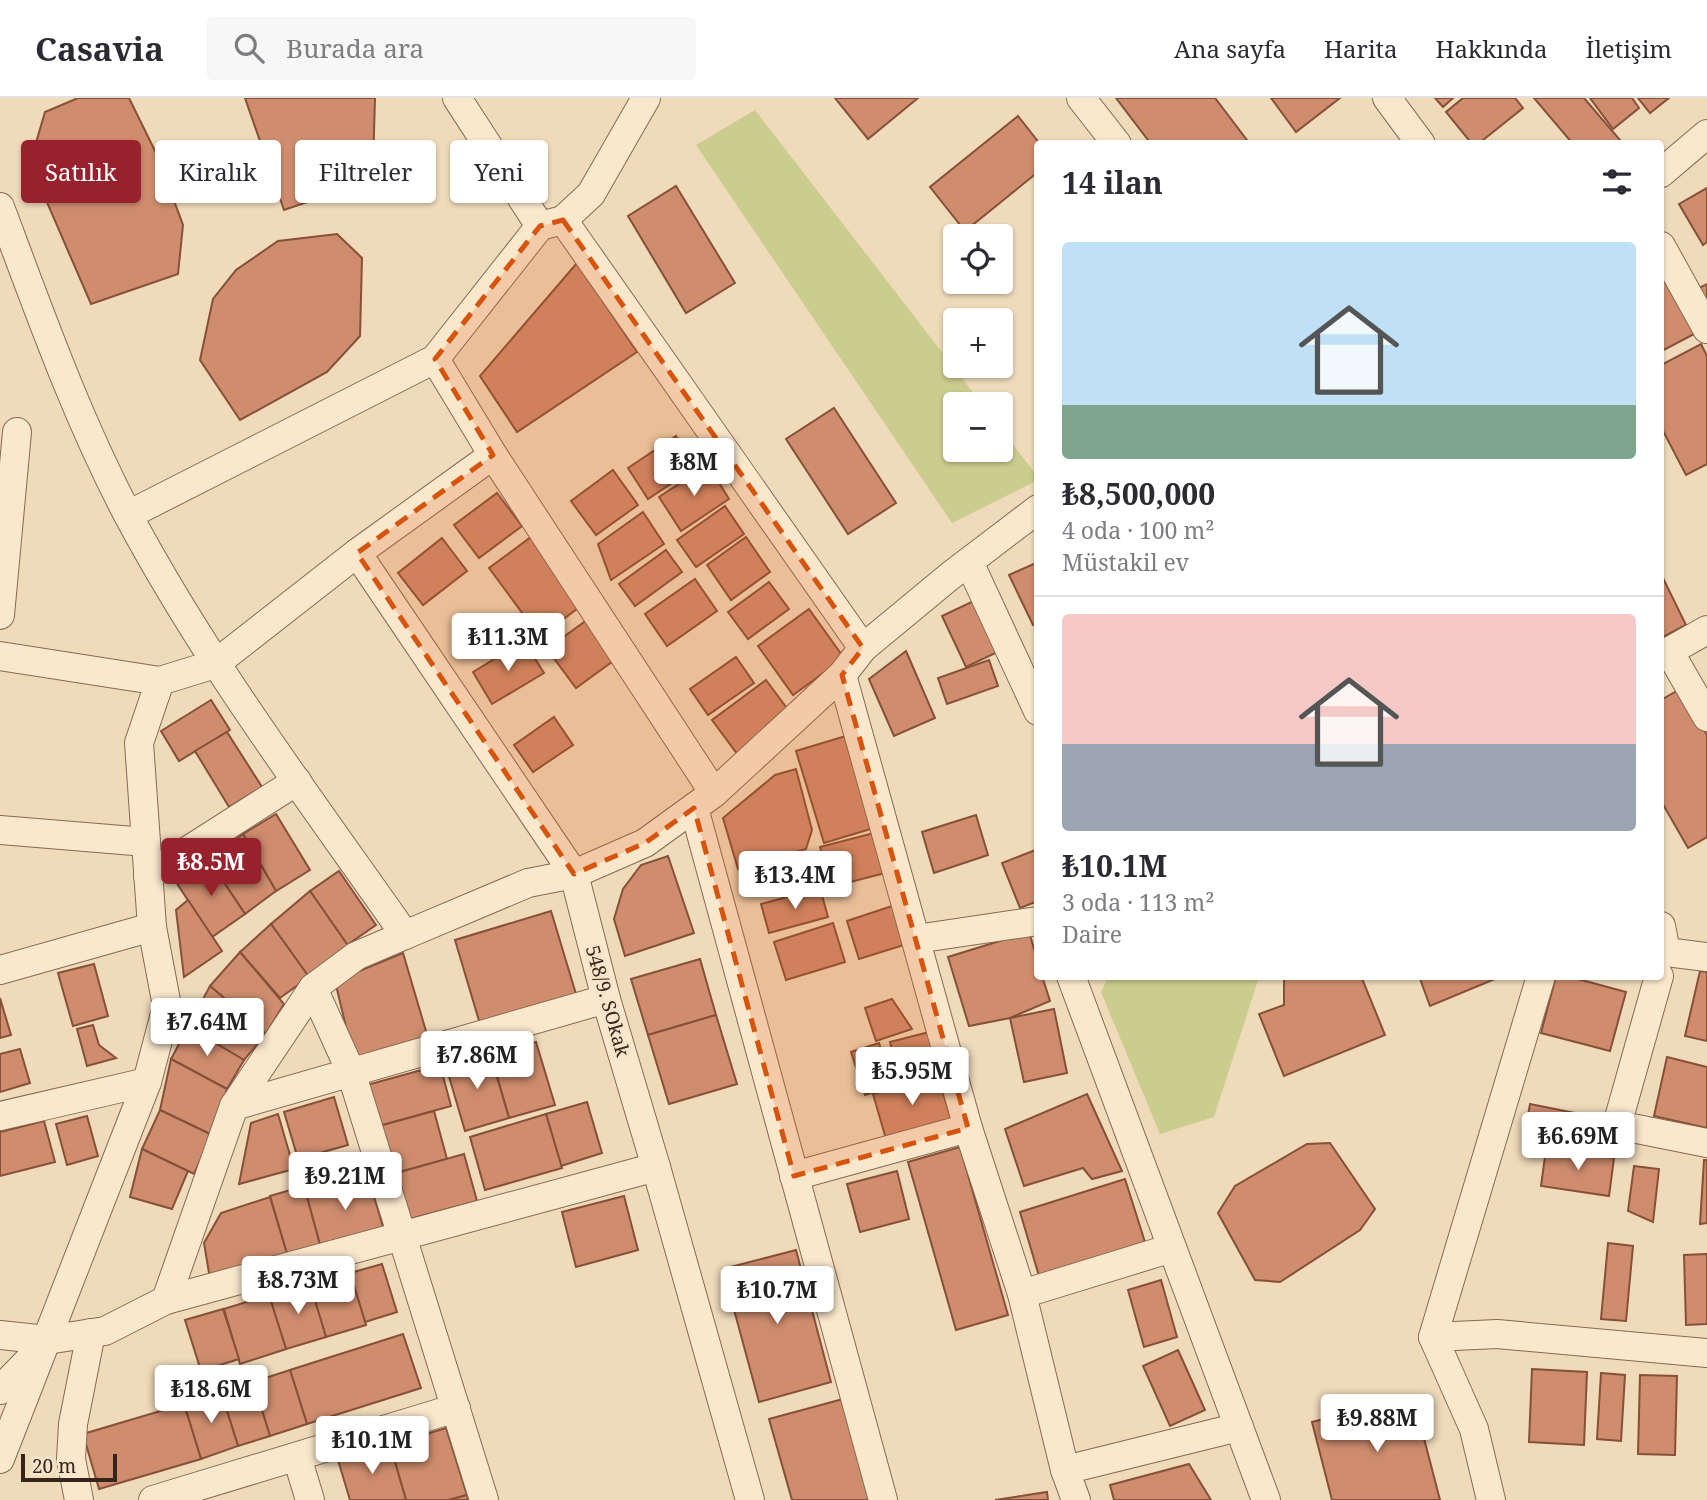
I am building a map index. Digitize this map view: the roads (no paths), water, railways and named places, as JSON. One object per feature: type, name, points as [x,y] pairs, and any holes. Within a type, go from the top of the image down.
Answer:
[{"type":"street","points":[[457,98],[552,223],[863,648]]},
{"type":"street","points":[[128,515],[435,359],[552,223],[591,194],[646,98]]},
{"type":"street","points":[[1081,98],[1114,140]]},
{"type":"street","points":[[1387,98],[1418,140]]},
{"type":"street","points":[[1664,170],[1707,134]]},
{"type":"street","points":[[0,207],[70,391],[128,515],[215,664],[405,935]]},
{"type":"street","points":[[1664,251],[1707,329]]},
{"type":"street","points":[[435,359],[704,800],[794,1176],[883,1500]]},
{"type":"street","points":[[0,615],[17,432]]},
{"type":"street","points":[[0,656],[160,681],[215,664],[357,553],[493,455]]},
{"type":"street","points":[[166,1300],[234,1106],[313,988],[356,956],[528,883],[574,874],[645,843],[704,800],[842,675],[863,648],[1034,512]]},
{"type":"street","name":"548/9. SOkak","points":[[357,553],[574,874],[606,999],[750,1500]]},
{"type":"street","points":[[969,562],[1034,702]]},
{"type":"street","points":[[1707,630],[1665,653],[1707,717]]},
{"type":"street","points":[[842,675],[968,1128],[1022,1293],[1065,1470],[1076,1500]]},
{"type":"street","points":[[0,1459],[147,1082],[167,1006],[152,927],[139,743],[160,681]]},
{"type":"street","points":[[148,876],[297,781]]},
{"type":"street","points":[[0,831],[146,842]]},
{"type":"street","points":[[916,939],[1034,922]]},
{"type":"street","points":[[0,970],[152,927]]},
{"type":"street","points":[[1664,956],[1707,957]]},
{"type":"street","points":[[1072,980],[1266,1500]]},
{"type":"street","points":[[1490,1500],[1474,1429],[1433,1337],[1540,980]]},
{"type":"street","points":[[1656,980],[1618,1125],[1707,1143]]},
{"type":"street","points":[[313,988],[351,1072],[484,1500]]},
{"type":"street","points":[[234,1106],[606,999]]},
{"type":"street","points":[[0,1116],[147,1082]]},
{"type":"street","points":[[794,1176],[968,1128]]},
{"type":"street","points":[[0,1335],[47,1340],[105,1331],[166,1300],[656,1167]]},
{"type":"street","points":[[1022,1293],[1172,1248]]},
{"type":"street","points":[[79,1500],[71,1459],[73,1424],[91,1333]]},
{"type":"street","points":[[1433,1337],[1497,1334],[1707,1353]]},
{"type":"street","points":[[0,1390],[47,1340]]},
{"type":"street","points":[[153,1500],[456,1408]]},
{"type":"street","points":[[1065,1470],[1239,1427]]},
{"type":"street","points":[[297,1458],[310,1500]]}]
